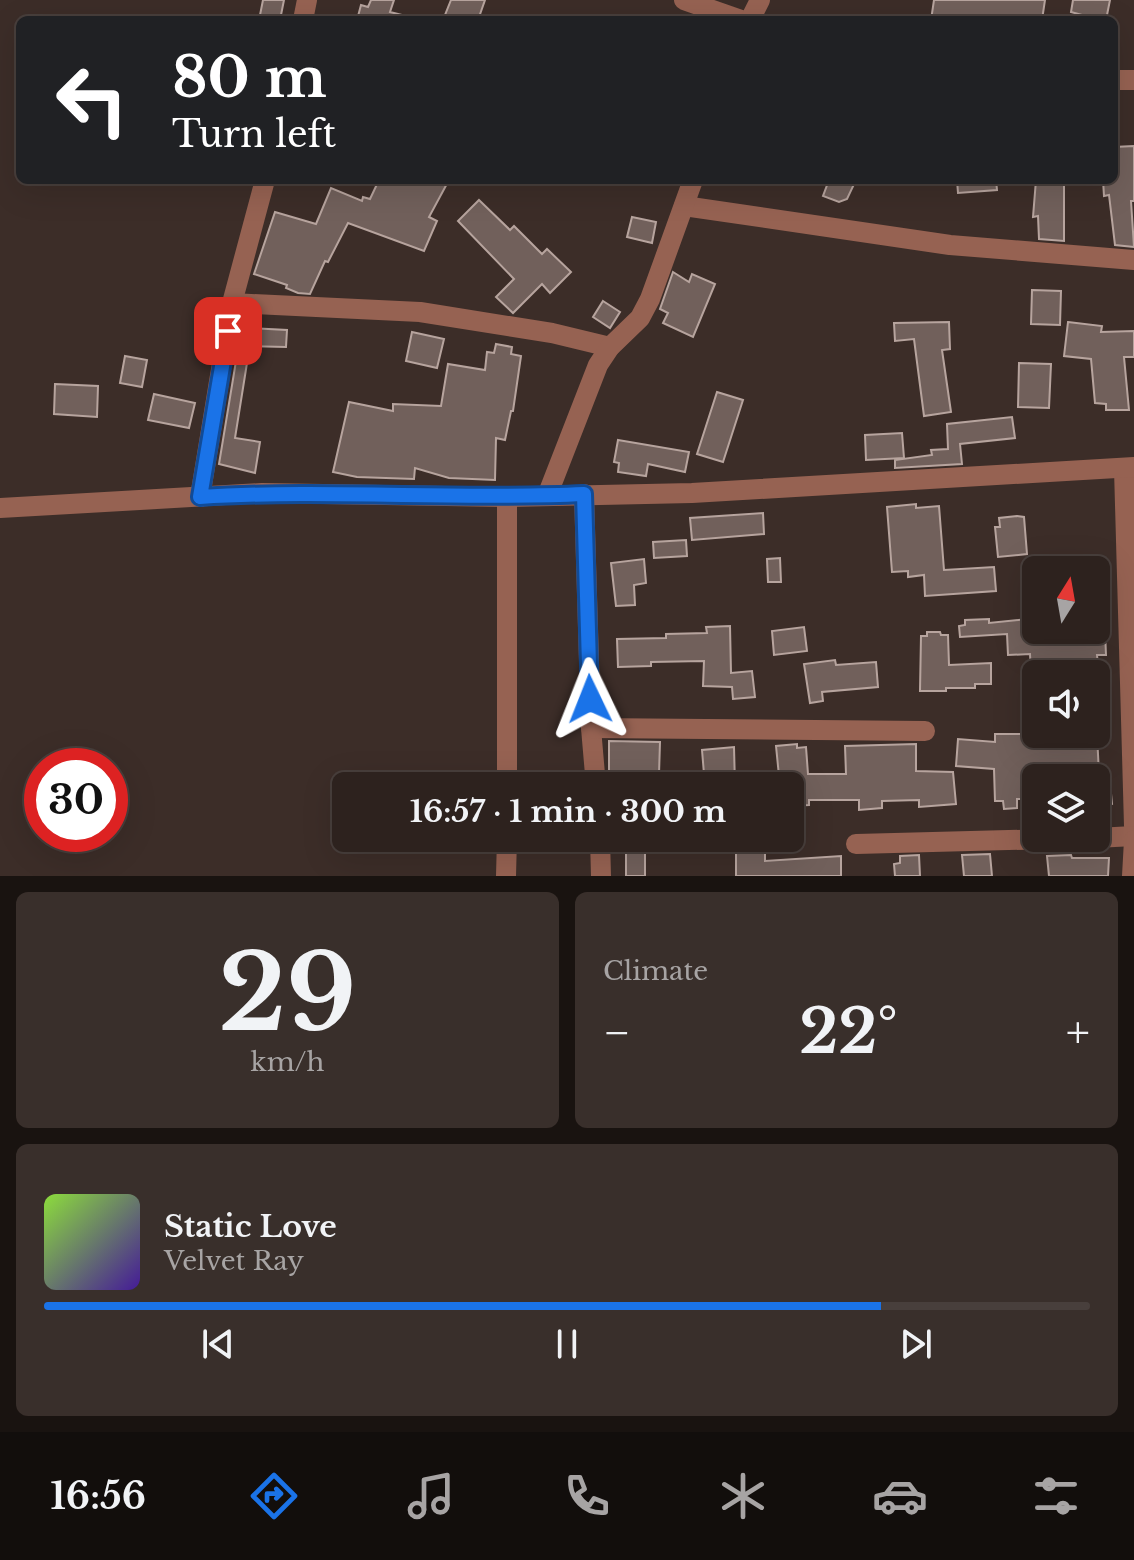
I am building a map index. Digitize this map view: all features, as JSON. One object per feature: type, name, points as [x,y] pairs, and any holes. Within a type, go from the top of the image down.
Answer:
[{"type":"street","points":[[684,0],[730,16]]},
{"type":"street","points":[[200,497],[232,303],[264,184]]},
{"type":"street","points":[[547,496],[598,365],[610,347],[640,318],[650,299],[692,184]]},
{"type":"street","points":[[684,206],[950,245],[1134,260]]},
{"type":"street","points":[[232,303],[420,312],[552,333],[610,347]]},
{"type":"street","points":[[0,508],[262,493],[507,497],[692,493],[1129,468],[1134,826]]},
{"type":"street","points":[[584,494],[595,772]]},
{"type":"street","points":[[507,497],[507,772]]},
{"type":"street","points":[[591,728],[925,731]]},
{"type":"street","points":[[1110,838],[1134,838],[1132,876]]},
{"type":"street","points":[[856,844],[1022,840]]},
{"type":"street","points":[[506,876],[507,852]]},
{"type":"street","points":[[600,852],[601,876]]},
{"type":"building","points":[[263,0],[284,0],[281,16],[260,16]]},
{"type":"building","points":[[371,0],[394,0],[390,12],[402,16],[358,16],[361,5],[368,7]]},
{"type":"building","points":[[451,0],[485,0],[479,16],[445,16]]},
{"type":"building","points":[[934,0],[1045,0],[1043,16],[932,16]]},
{"type":"building","points":[[1073,0],[1110,0],[1107,16],[1082,16],[1071,12]]},
{"type":"building","points":[[1134,146],[1134,201],[1131,201],[1134,247],[1115,245],[1109,195],[1104,196],[1103,184],[1118,184],[1118,147]]},
{"type":"building","points":[[377,184],[447,184],[429,217],[437,221],[424,251],[348,223],[310,294],[298,293],[286,288],[287,285],[254,274],[275,212],[316,224],[331,188],[362,201],[363,197],[370,199]]},
{"type":"building","points":[[828,184],[854,184],[847,199],[839,202],[823,196]]},
{"type":"building","points":[[957,184],[996,184],[997,190],[958,193]]},
{"type":"building","points":[[1036,184],[1064,184],[1064,241],[1039,239],[1038,216],[1033,217]]},
{"type":"building","points":[[479,200],[510,230],[514,226],[542,254],[547,249],[571,272],[550,293],[542,284],[513,313],[496,297],[514,279],[458,221]]},
{"type":"building","points":[[632,217],[656,222],[652,243],[627,237]]},
{"type":"building","points":[[673,272],[689,282],[692,274],[715,284],[693,337],[663,323],[668,313],[660,309]]},
{"type":"building","points":[[1032,290],[1061,291],[1060,325],[1031,324]]},
{"type":"building","points":[[603,301],[620,312],[610,328],[593,317]]},
{"type":"building","points":[[949,322],[950,349],[942,350],[951,412],[924,416],[914,339],[895,341],[894,323]]},
{"type":"building","points":[[1068,322],[1102,326],[1101,332],[1134,331],[1134,357],[1124,357],[1129,410],[1106,410],[1106,404],[1095,403],[1091,359],[1064,356]]},
{"type":"building","points":[[249,328],[287,330],[286,347],[249,346]]},
{"type":"building","points":[[412,332],[444,339],[437,368],[406,361]]},
{"type":"building","points":[[496,344],[512,347],[511,354],[521,356],[513,411],[505,440],[496,438],[495,480],[449,478],[415,468],[414,479],[357,477],[333,472],[349,402],[393,411],[393,404],[441,406],[448,364],[485,370],[487,352],[494,353]]},
{"type":"building","points":[[125,356],[147,360],[142,387],[120,383]]},
{"type":"building","points":[[236,361],[247,363],[235,438],[260,442],[255,473],[219,464]]},
{"type":"building","points":[[1019,363],[1051,364],[1049,408],[1018,407]]},
{"type":"building","points":[[55,384],[98,386],[97,417],[54,414]]},
{"type":"building","points":[[717,392],[743,400],[723,462],[697,454]]},
{"type":"building","points":[[154,394],[195,403],[189,428],[148,420]]},
{"type":"building","points":[[1012,417],[1015,438],[960,444],[962,464],[895,468],[895,460],[932,455],[931,450],[948,449],[947,424]]},
{"type":"building","points":[[902,433],[904,458],[866,460],[865,435]]},
{"type":"building","points":[[618,440],[689,452],[685,472],[648,464],[646,476],[618,472],[619,463],[614,462]]},
{"type":"building","points":[[916,504],[916,508],[939,506],[944,570],[994,567],[996,591],[925,596],[924,575],[908,577],[908,571],[892,572],[887,507]]},
{"type":"building","points":[[763,513],[764,534],[692,540],[690,518]]},
{"type":"building","points":[[1024,517],[1027,554],[998,557],[995,527],[1000,527],[999,518]]},
{"type":"building","points":[[686,540],[687,556],[654,558],[653,542]]},
{"type":"building","points":[[780,558],[781,582],[768,582],[767,559]]},
{"type":"building","points":[[644,559],[646,583],[634,585],[635,605],[616,606],[611,563]]},
{"type":"building","points":[[989,619],[989,623],[1022,620],[1022,644],[1106,644],[1106,655],[1097,655],[1098,660],[1030,660],[1030,654],[1008,655],[1007,634],[960,637],[959,626],[965,625],[965,620]]},
{"type":"building","points":[[730,626],[731,673],[752,671],[755,697],[733,699],[732,687],[703,686],[704,661],[651,662],[651,666],[618,667],[617,639],[666,638],[666,634],[707,633],[706,627]]},
{"type":"building","points":[[804,627],[807,651],[774,655],[772,631]]},
{"type":"building","points":[[927,632],[948,635],[949,665],[991,663],[991,684],[975,684],[975,688],[946,688],[946,691],[920,691],[921,636],[927,636]]},
{"type":"building","points":[[835,660],[836,665],[876,662],[878,687],[822,692],[823,701],[810,703],[804,664]]},
{"type":"building","points":[[995,734],[1022,734],[1022,748],[1098,748],[1098,764],[1022,764],[1022,799],[1017,799],[1017,808],[1004,809],[1003,801],[995,801],[994,769],[956,766],[958,739],[995,742]]},
{"type":"building","points":[[609,741],[660,742],[659,772],[609,772]]},
{"type":"building","points":[[797,744],[797,748],[806,747],[808,774],[846,774],[845,746],[916,744],[916,771],[953,772],[956,804],[919,807],[919,800],[882,801],[882,808],[859,810],[859,800],[809,800],[809,805],[804,805],[804,772],[779,772],[776,746]]},
{"type":"building","points":[[734,747],[735,772],[704,772],[702,750]]},
{"type":"building","points":[[626,852],[645,852],[645,876],[626,876]]},
{"type":"building","points":[[736,852],[765,852],[765,861],[841,856],[841,876],[736,876]]},
{"type":"building","points":[[990,854],[992,876],[964,876],[962,855]]},
{"type":"building","points":[[919,855],[920,876],[895,876],[894,864],[900,863],[900,856]]},
{"type":"building","points":[[1071,855],[1072,858],[1109,858],[1108,876],[1049,876],[1047,856]]},
{"type":"route","points":[[228,331],[200,497],[262,493],[507,497],[584,494],[590,699]]}]
